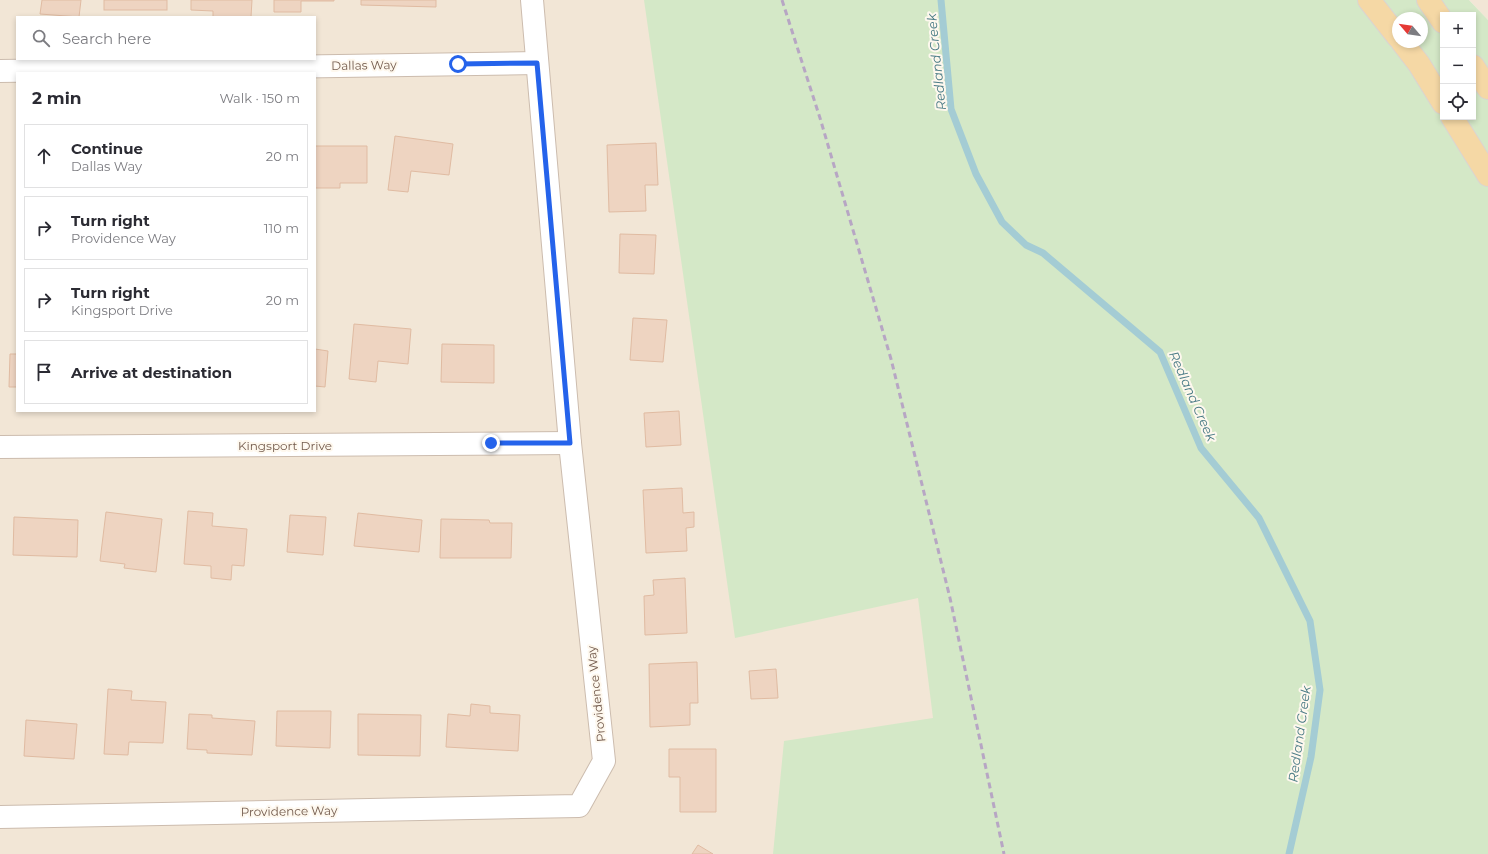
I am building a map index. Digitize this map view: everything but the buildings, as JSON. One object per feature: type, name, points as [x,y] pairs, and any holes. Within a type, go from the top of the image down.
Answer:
[{"type":"main road","points":[[1370,0],[1392,29]]},
{"type":"main road","points":[[1428,0],[1440,18]]},
{"type":"main road","points":[[1407,48],[1419,64],[1440,97]]},
{"type":"main road","points":[[1476,70],[1488,88]]},
{"type":"main road","points":[[1454,120],[1488,175]]},
{"type":"street","name":"Providence Way","points":[[0,817],[579,806],[604,761],[570,443],[532,0]]},
{"type":"street","name":"Dallas Way","points":[[0,71],[537,63]]},
{"type":"street","name":"Kingsport Drive","points":[[0,447],[570,443]]},
{"type":"shaded area","points":[[0,0],[788,0],[979,854],[0,854]]},
{"type":"shaded area","points":[[1469,0],[1488,0],[1488,20]]},
{"type":"green space","points":[[644,0],[1469,0],[1488,20],[1488,854],[773,854],[784,741],[933,718],[918,598],[735,638]]},
{"type":"waterway","name":"Redland Creek","points":[[941,0],[951,109],[976,174],[1002,222],[1026,245],[1043,253],[1160,352],[1201,448],[1259,518],[1310,621],[1320,690],[1311,757],[1289,854]]},
{"type":"railway","points":[[782,0],[820,118],[891,359],[950,598],[1004,854]]},
{"type":"route","points":[[458,64],[537,63],[570,443],[491,443]]}]
